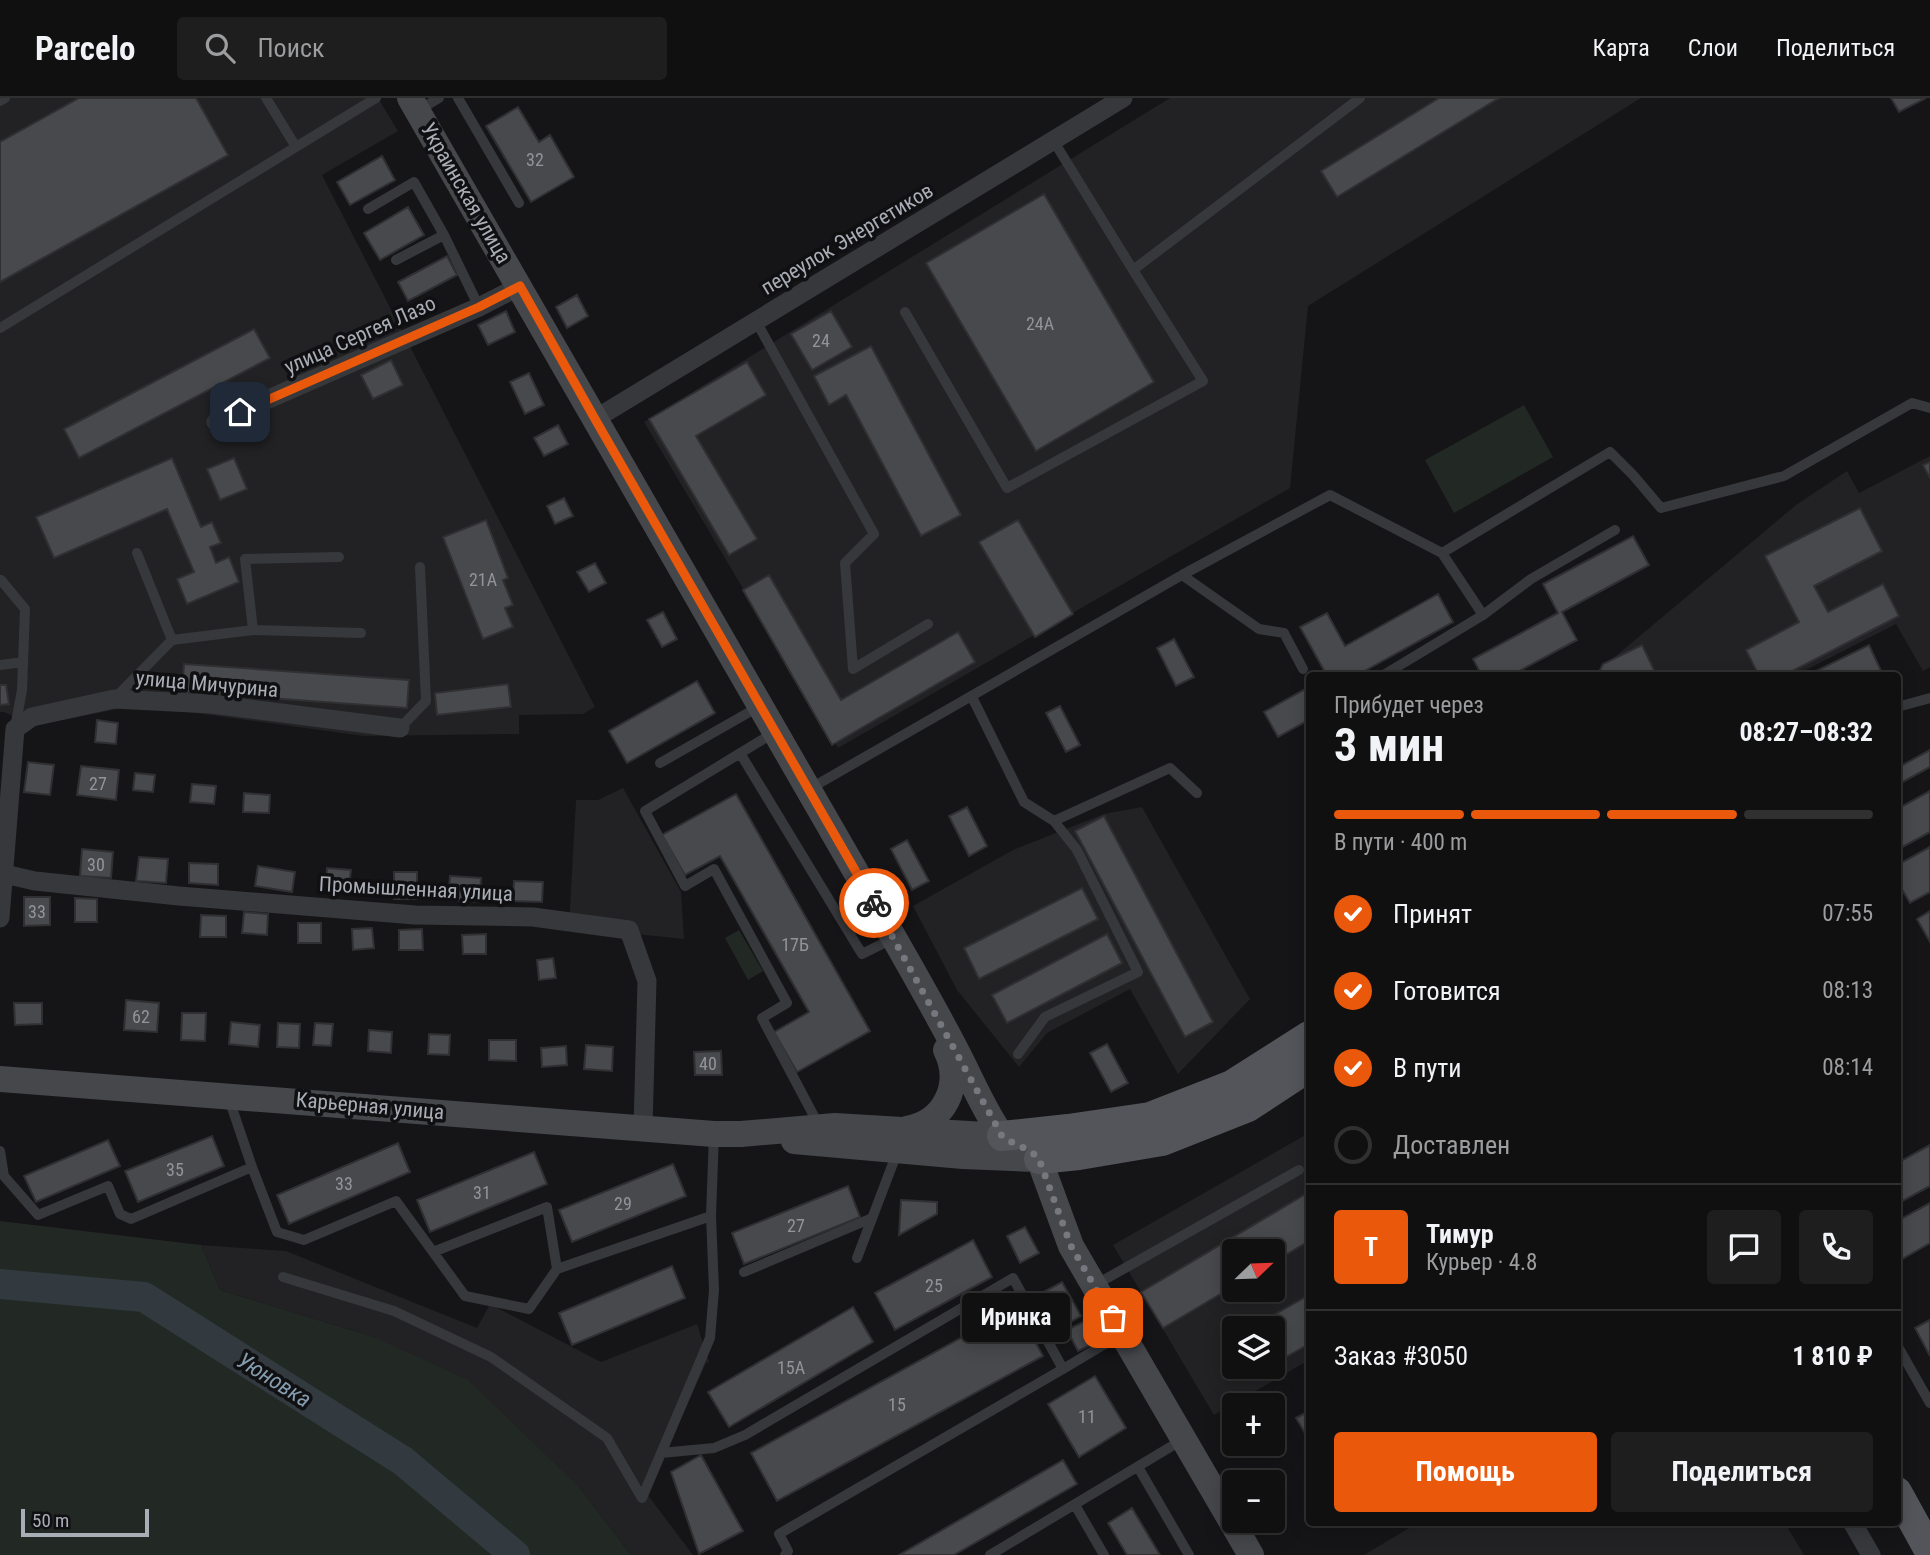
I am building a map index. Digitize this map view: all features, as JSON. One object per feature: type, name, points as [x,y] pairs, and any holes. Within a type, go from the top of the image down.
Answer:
[{"type":"main road","points":[[1002,1136],[1150,1116],[1232,1085],[1306,1038]]},
{"type":"main road","points":[[1039,1159],[1162,1141],[1248,1107],[1306,1069]]},
{"type":"main road","points":[[1901,1499],[1930,1552]]},
{"type":"street","name":"переулок Энергетиков","points":[[595,419],[1123,98]]},
{"type":"street","name":"Украинская улица","points":[[422,102],[520,286],[897,942],[980,1100],[1002,1136]]},
{"type":"street","name":"улица Сергея Лазо","points":[[216,422],[479,307],[520,286]]},
{"type":"street","name":"улица Мичурина","points":[[15,729],[32,717],[114,699],[211,704],[400,728]]},
{"type":"street","points":[[0,918],[15,729]]},
{"type":"street","name":"Промышленная улица","points":[[2,874],[34,881],[178,896],[415,915],[533,917],[629,930],[647,981],[643,1128]]},
{"type":"street","points":[[897,942],[917,993],[950,1058],[953,1083],[950,1096],[936,1116],[916,1127],[897,1130]]},
{"type":"street","name":"Карьерная улица","points":[[0,1079],[727,1134],[840,1147],[979,1158],[1039,1159]]},
{"type":"street","name":"Карьерная улица","points":[[727,1134],[835,1126],[1002,1136]]},
{"type":"street","points":[[1002,1136],[1013,1145],[1031,1150],[1039,1159],[1071,1246],[1251,1555]]},
{"type":"street","points":[[1093,1283],[1061,1191],[1061,1181],[1072,1167],[1081,1163],[1131,1154],[1162,1141]]},
{"type":"street","points":[[1854,1526],[1871,1555]]},
{"type":"lane","points":[[0,101],[5,98]]},
{"type":"lane","points":[[267,98],[296,147]]},
{"type":"lane","points":[[0,328],[376,98]]},
{"type":"lane","points":[[458,98],[519,203]]},
{"type":"lane","points":[[1133,270],[1360,98]]},
{"type":"lane","points":[[905,312],[1007,488],[1203,381],[1054,140]]},
{"type":"lane","points":[[368,209],[414,183],[444,235],[479,307]]},
{"type":"lane","points":[[396,260],[444,235]]},
{"type":"lane","points":[[756,321],[874,534],[845,563],[853,669],[928,624]]},
{"type":"lane","points":[[1442,553],[1610,453],[1661,508],[1784,476],[1912,403],[1930,408]]},
{"type":"lane","points":[[809,789],[1182,575],[1330,495],[1442,553],[1483,615]]},
{"type":"lane","points":[[1389,672],[1483,615],[1531,579],[1615,530]]},
{"type":"lane","points":[[137,553],[172,640]]},
{"type":"lane","points":[[253,630],[245,559],[339,557]]},
{"type":"lane","points":[[400,728],[426,701],[420,567]]},
{"type":"lane","points":[[1182,575],[1259,629],[1284,633],[1303,669]]},
{"type":"lane","points":[[1,580],[25,609],[22,690],[15,729]]},
{"type":"lane","points":[[114,699],[172,640],[253,630],[362,633]]},
{"type":"lane","points":[[0,665],[23,662]]},
{"type":"lane","points":[[972,697],[1024,802],[1054,821],[1076,850],[1138,972],[1045,1017],[1018,1054]]},
{"type":"lane","points":[[1901,706],[1930,698]]},
{"type":"lane","points":[[660,763],[761,706]]},
{"type":"lane","points":[[775,731],[645,811],[685,886],[714,869],[787,1003],[762,1018],[815,1118]]},
{"type":"lane","points":[[740,753],[862,954],[897,942]]},
{"type":"lane","points":[[1054,821],[1170,768],[1197,793]]},
{"type":"lane","points":[[228,1095],[277,1232],[304,1240],[396,1201],[465,1296],[530,1309],[557,1269],[711,1216]]},
{"type":"lane","points":[[283,1277],[394,1311],[491,1357],[607,1438],[642,1498],[709,1338],[714,1290],[711,1216],[727,1134]]},
{"type":"lane","points":[[0,1151],[2,1177],[38,1215],[107,1185],[120,1214],[131,1219],[252,1167]]},
{"type":"lane","points":[[857,1258],[895,1158]]},
{"type":"lane","points":[[1093,1283],[1299,1170]]},
{"type":"lane","points":[[433,1252],[547,1207],[557,1269]]},
{"type":"lane","points":[[744,1272],[872,1218]]},
{"type":"lane","points":[[661,1453],[715,1448],[745,1435],[1013,1278],[1063,1369]]},
{"type":"lane","points":[[785,1555],[788,1551],[779,1534],[1122,1334]]},
{"type":"lane","points":[[1901,1352],[1930,1403]]},
{"type":"lane","points":[[990,1555],[1183,1439]]},
{"type":"lane","points":[[1138,1467],[1189,1555]]},
{"type":"lane","points":[[1075,1505],[1104,1555]]},
{"type":"shaded area","points":[[0,98],[378,98],[398,131],[322,175],[595,707],[583,714],[519,715],[519,734],[364,736],[137,705],[34,726],[0,712]]},
{"type":"shaded area","points":[[1170,98],[1641,98],[1308,306],[1290,488],[838,748],[644,422]]},
{"type":"shaded area","points":[[1524,405],[1553,457],[1454,513],[1425,460]]},
{"type":"shaded area","points":[[1930,456],[1930,667],[1923,671],[1896,624],[1802,672],[1597,672],[1796,505],[1847,471],[1859,493]]},
{"type":"shaded area","points":[[623,788],[681,892],[684,939],[569,927],[576,800],[598,800]]},
{"type":"shaded area","points":[[1142,807],[1250,999],[1178,1074],[1130,989],[1047,1033],[1019,1067],[957,990],[913,906],[1013,850],[1104,814]]},
{"type":"shaded area","points":[[739,930],[763,971],[748,980],[725,938]]},
{"type":"shaded area","points":[[1306,1135],[1306,1362],[1285,1374],[1285,1316],[1222,1316],[1222,1379],[1276,1379],[1252,1393],[1222,1393],[1222,1410],[1214,1415],[1113,1245]]},
{"type":"shaded area","points":[[0,1221],[201,1245],[220,1290],[374,1337],[468,1380],[581,1489],[631,1555],[0,1555]]},
{"type":"shaded area","points":[[201,1245],[286,1251],[477,1328],[490,1304],[601,1362],[697,1324],[709,1362],[706,1363],[647,1494],[693,1555],[631,1555],[581,1489],[374,1337],[220,1290]]},
{"type":"shaded area","points":[[1412,1526],[1787,1526],[1804,1555],[1364,1555]]},
{"type":"building","points":[[79,98],[196,98],[228,155],[0,282],[0,142]]},
{"type":"building","points":[[1439,98],[1499,98],[1337,197],[1321,171]]},
{"type":"building","points":[[1891,98],[1926,98],[1899,112]]},
{"type":"building","points":[[518,107],[539,142],[550,135],[574,177],[531,202],[486,126]]},
{"type":"building","points":[[382,156],[395,180],[350,205],[337,182]]},
{"type":"building","points":[[1044,194],[1154,382],[1036,451],[926,263]]},
{"type":"building","points":[[408,207],[424,235],[380,260],[364,233]]},
{"type":"building","points":[[447,256],[457,275],[408,301],[398,282]]},
{"type":"building","points":[[577,295],[588,316],[567,328],[556,307]]},
{"type":"building","points":[[506,311],[515,332],[488,345],[478,325]]},
{"type":"building","points":[[831,311],[852,347],[812,370],[791,334]]},
{"type":"building","points":[[254,329],[270,358],[79,458],[64,429]]},
{"type":"building","points":[[871,346],[961,515],[921,536],[846,395],[829,405],[814,376]]},
{"type":"building","points":[[391,360],[403,385],[373,399],[361,375]]},
{"type":"building","points":[[747,362],[766,395],[696,436],[757,539],[729,555],[649,419]]},
{"type":"building","points":[[529,373],[544,405],[525,414],[510,382]]},
{"type":"building","points":[[558,425],[568,444],[544,456],[534,438]]},
{"type":"building","points":[[172,458],[201,527],[212,522],[221,543],[210,547],[216,563],[229,557],[239,582],[187,604],[177,579],[194,572],[167,509],[54,558],[36,517]]},
{"type":"building","points":[[234,458],[247,489],[220,500],[207,469]]},
{"type":"building","points":[[1930,462],[1930,478],[1923,465]]},
{"type":"building","points":[[564,498],[573,516],[555,524],[547,506]]},
{"type":"building","points":[[1860,508],[1882,551],[1814,586],[1828,612],[1883,584],[1899,616],[1791,672],[1757,672],[1746,650],[1799,622],[1765,556]]},
{"type":"building","points":[[486,520],[508,578],[503,580],[513,605],[505,608],[513,627],[483,639],[443,537]]},
{"type":"building","points":[[1018,520],[1073,614],[1035,637],[979,542]]},
{"type":"building","points":[[1633,536],[1649,565],[1562,612],[1577,640],[1517,672],[1480,672],[1473,659],[1558,613],[1543,584]]},
{"type":"building","points":[[595,563],[606,583],[589,592],[577,572]]},
{"type":"building","points":[[769,575],[841,700],[958,632],[975,662],[832,745],[743,590]]},
{"type":"building","points":[[1438,594],[1453,622],[1363,672],[1325,672],[1300,627],[1327,613],[1345,646]]},
{"type":"building","points":[[663,612],[677,639],[662,647],[647,620]]},
{"type":"building","points":[[1174,639],[1194,677],[1176,686],[1157,648]]},
{"type":"building","points":[[1642,645],[1655,672],[1599,672],[1603,664]]},
{"type":"building","points":[[1869,645],[1882,672],[1819,672]]},
{"type":"building","points":[[184,664],[409,680],[407,708],[182,692]]},
{"type":"building","points":[[697,681],[715,713],[627,763],[609,731]]},
{"type":"building","points":[[508,684],[511,707],[437,715],[435,693]]},
{"type":"building","points":[[0,685],[6,685],[9,704],[0,705]]},
{"type":"building","points":[[1306,689],[1306,722],[1278,737],[1264,712]]},
{"type":"building","points":[[1060,706],[1080,745],[1066,752],[1046,713]]},
{"type":"building","points":[[97,720],[118,723],[116,744],[95,742]]},
{"type":"building","points":[[1930,750],[1930,767],[1901,783],[1901,766]]},
{"type":"building","points":[[28,762],[54,765],[50,795],[24,792]]},
{"type":"building","points":[[81,766],[119,770],[116,800],[77,795]]},
{"type":"building","points":[[135,773],[155,775],[153,792],[133,790]]},
{"type":"building","points":[[192,784],[216,786],[214,804],[190,802]]},
{"type":"building","points":[[1930,791],[1930,832],[1901,848],[1901,807]]},
{"type":"building","points":[[244,793],[270,795],[269,813],[243,812]]},
{"type":"building","points":[[736,794],[870,1031],[797,1072],[774,1032],[809,1012],[720,856],[685,875],[662,835]]},
{"type":"building","points":[[967,807],[987,846],[969,856],[949,816]]},
{"type":"building","points":[[1104,816],[1213,1022],[1185,1037],[1075,831]]},
{"type":"building","points":[[907,840],[929,881],[912,890],[891,849]]},
{"type":"building","points":[[1930,847],[1930,892],[1910,903],[1901,888],[1901,863]]},
{"type":"building","points":[[82,849],[113,852],[111,878],[80,876]]},
{"type":"building","points":[[139,857],[168,859],[166,883],[136,881]]},
{"type":"building","points":[[189,863],[218,864],[218,885],[189,883]]},
{"type":"building","points":[[258,866],[295,872],[292,892],[255,886]]},
{"type":"building","points":[[327,868],[351,870],[348,894],[325,891]]},
{"type":"building","points":[[394,872],[417,872],[417,899],[394,899]]},
{"type":"building","points":[[450,876],[481,878],[480,902],[448,900]]},
{"type":"building","points":[[514,881],[543,882],[542,902],[513,901]]},
{"type":"building","points":[[1082,888],[1098,919],[979,979],[964,948]]},
{"type":"building","points":[[24,897],[50,897],[50,925],[24,926]]},
{"type":"building","points":[[75,898],[97,899],[97,922],[75,922]]},
{"type":"building","points":[[1930,911],[1930,942],[1917,919]]},
{"type":"building","points":[[244,912],[268,914],[267,935],[242,933]]},
{"type":"building","points":[[201,915],[226,916],[226,937],[200,937]]},
{"type":"building","points":[[298,923],[321,923],[321,943],[298,943]]},
{"type":"building","points":[[372,928],[374,948],[353,950],[352,929]]},
{"type":"building","points":[[422,929],[423,950],[399,950],[399,930]]},
{"type":"building","points":[[486,934],[486,954],[463,954],[462,935]]},
{"type":"building","points":[[1107,934],[1122,963],[1007,1023],[992,995]]},
{"type":"building","points":[[553,958],[556,978],[539,980],[537,960]]},
{"type":"building","points":[[126,1000],[159,1003],[157,1032],[124,1030]]},
{"type":"building","points":[[14,1003],[42,1003],[42,1024],[15,1025]]},
{"type":"building","points":[[182,1013],[206,1013],[205,1041],[181,1040]]},
{"type":"building","points":[[231,1022],[260,1025],[258,1047],[229,1044]]},
{"type":"building","points":[[278,1023],[300,1024],[299,1048],[277,1047]]},
{"type":"building","points":[[315,1023],[333,1024],[331,1046],[313,1045]]},
{"type":"building","points":[[369,1030],[392,1032],[391,1053],[368,1051]]},
{"type":"building","points":[[429,1034],[450,1035],[449,1055],[428,1054]]},
{"type":"building","points":[[489,1040],[516,1040],[516,1061],[489,1060]]},
{"type":"building","points":[[1107,1044],[1128,1083],[1111,1092],[1090,1053]]},
{"type":"building","points":[[586,1045],[613,1047],[612,1071],[584,1069]]},
{"type":"building","points":[[566,1046],[567,1065],[542,1067],[541,1048]]},
{"type":"building","points":[[721,1051],[722,1075],[695,1075],[694,1052]]},
{"type":"building","points":[[212,1136],[224,1166],[138,1202],[125,1171]]},
{"type":"building","points":[[108,1140],[120,1166],[36,1202],[24,1176]]},
{"type":"building","points":[[398,1143],[410,1172],[289,1224],[277,1195]]},
{"type":"building","points":[[1930,1145],[1930,1186],[1901,1202],[1901,1161]]},
{"type":"building","points":[[534,1152],[547,1184],[430,1232],[417,1200]]},
{"type":"building","points":[[673,1164],[686,1196],[572,1242],[559,1210]]},
{"type":"building","points":[[848,1186],[860,1217],[744,1264],[732,1233]]},
{"type":"building","points":[[1306,1194],[1306,1243],[1285,1255],[1285,1239],[1230,1239]]},
{"type":"building","points":[[901,1200],[937,1202],[937,1214],[899,1235]]},
{"type":"building","points":[[1930,1203],[1930,1243],[1901,1260],[1901,1219]]},
{"type":"building","points":[[1025,1227],[1039,1253],[1020,1263],[1007,1236]]},
{"type":"building","points":[[973,1240],[992,1277],[895,1330],[875,1293]]},
{"type":"building","points":[[1222,1244],[1222,1293],[1163,1328],[1141,1292]]},
{"type":"building","points":[[672,1266],[685,1298],[572,1345],[559,1313]]},
{"type":"building","points":[[1062,1282],[1081,1316],[1063,1326],[1058,1318],[1047,1313],[1036,1296]]},
{"type":"building","points":[[1306,1297],[1306,1346],[1285,1358],[1285,1316],[1272,1316]]},
{"type":"building","points":[[853,1307],[873,1342],[729,1427],[708,1392]]},
{"type":"building","points":[[1017,1307],[1043,1356],[777,1501],[751,1453]]},
{"type":"building","points":[[1930,1320],[1930,1356],[1915,1328]]},
{"type":"building","points":[[1085,1321],[1097,1342],[1078,1351],[1067,1330]]},
{"type":"building","points":[[1095,1376],[1126,1428],[1079,1457],[1048,1404]]},
{"type":"building","points":[[1306,1413],[1306,1435],[1296,1418]]},
{"type":"building","points":[[701,1455],[743,1531],[699,1554],[671,1472]]},
{"type":"building","points":[[1063,1460],[1077,1484],[954,1555],[899,1555]]},
{"type":"building","points":[[1132,1508],[1160,1555],[1127,1555],[1108,1523]]},
{"type":"waterway","name":"Уюновка","points":[[0,1284],[144,1297],[403,1461],[515,1555]]},
{"type":"way so far","points":[[874,903],[932,1004],[980,1100],[1002,1136],[1013,1145],[1031,1150],[1039,1159],[1071,1246],[1113,1318]]},
{"type":"place","name":"Иринка","points":[[1113,1318]]},
{"type":"route","points":[[240,412],[479,307],[520,286],[874,903]]}]
